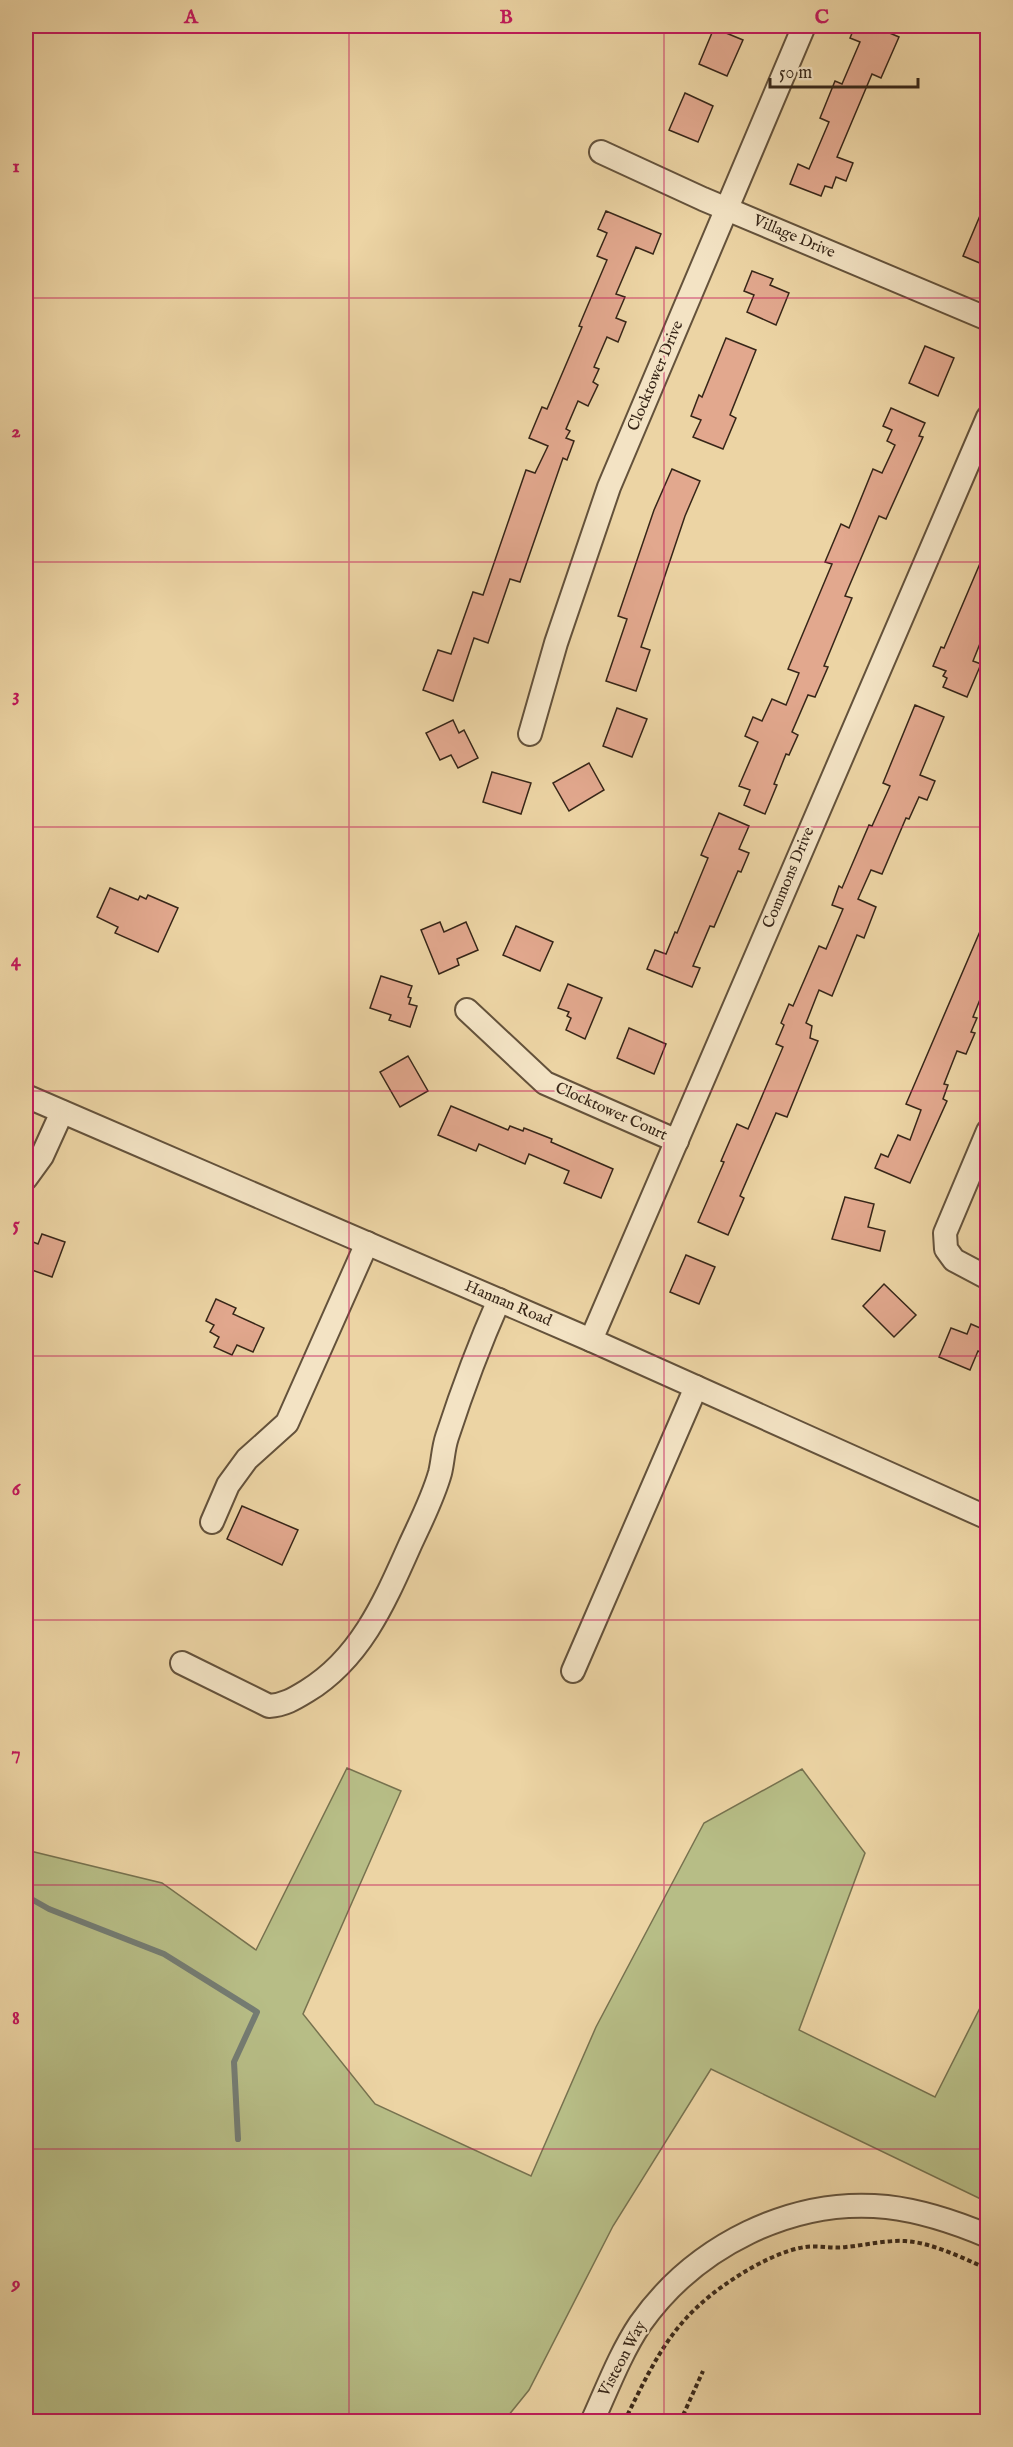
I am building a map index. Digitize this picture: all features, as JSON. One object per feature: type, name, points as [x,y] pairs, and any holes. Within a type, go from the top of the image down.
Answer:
[{"type":"street","name":"Clocktower Drive","points":[[530,734],[556,643],[609,487],[804,26]]},
{"type":"street","name":"Village Drive","points":[[601,152],[728,209],[987,319]]},
{"type":"street","name":"Commons Drive","points":[[591,1340],[987,417]]},
{"type":"street","name":"Clocktower Court","points":[[467,1010],[545,1083],[677,1141]]},
{"type":"street","name":"Hannan Road","points":[[26,1096],[591,1340],[987,1518]]},
{"type":"street","points":[[26,1178],[42,1156],[62,1112]]},
{"type":"street","points":[[987,1131],[945,1233],[946,1249],[954,1260],[987,1278]]},
{"type":"street","points":[[212,1521],[228,1485],[247,1459],[287,1423],[366,1243]]},
{"type":"street","points":[[182,1664],[269,1706],[282,1705],[296,1698],[341,1666],[365,1635],[387,1596],[431,1498],[440,1472],[446,1440],[499,1300]]},
{"type":"street","points":[[573,1671],[696,1387]]},
{"type":"street","name":"Visteon Way","points":[[592,2421],[627,2346],[651,2309],[696,2265],[723,2246],[753,2230],[811,2211],[873,2206],[907,2210],[937,2217],[987,2236]]},
{"type":"path","points":[[624,2421],[660,2351],[679,2325],[712,2293],[773,2257],[805,2247],[844,2247],[866,2243],[906,2241],[935,2247],[987,2269]]},
{"type":"path","points":[[680,2421],[704,2371]]},
{"type":"green space","points":[[347,1768],[401,1791],[303,2014],[375,2104],[531,2176],[596,2027],[704,1823],[802,1769],[865,1853],[799,2030],[935,2097],[987,1994],[987,2202],[711,2069],[613,2226],[529,2390],[504,2421],[26,2421],[26,1850],[162,1883],[256,1950]]},
{"type":"building","points":[[855,26],[873,26],[899,37],[881,78],[872,74],[837,157],[853,163],[846,181],[836,177],[832,188],[825,186],[821,196],[790,184],[798,164],[809,169],[829,122],[820,118],[835,81],[842,84],[860,42],[850,38]]},
{"type":"building","points":[[714,28],[743,40],[727,76],[699,64]]},
{"type":"building","points":[[685,93],[713,106],[698,142],[669,130]]},
{"type":"building","points":[[987,199],[987,266],[963,256]]},
{"type":"building","points":[[606,211],[661,234],[653,254],[636,247],[616,294],[625,297],[616,318],[626,322],[618,342],[607,337],[594,367],[599,369],[593,382],[598,385],[588,406],[578,401],[566,429],[570,431],[566,438],[574,441],[567,460],[563,458],[520,582],[510,579],[488,643],[474,638],[453,701],[423,690],[438,650],[451,654],[473,592],[483,595],[526,470],[535,473],[548,446],[529,438],[542,407],[547,409],[582,327],[579,326],[607,260],[597,256],[607,233],[598,229]]},
{"type":"building","points":[[752,271],[773,279],[770,285],[789,293],[776,325],[747,312],[754,295],[744,291]]},
{"type":"building","points":[[726,338],[756,350],[730,415],[736,418],[723,449],[693,437],[701,420],[691,416],[699,395],[702,397]]},
{"type":"building","points":[[925,346],[954,358],[938,396],[909,383]]},
{"type":"building","points":[[891,408],[925,423],[919,436],[923,437],[886,519],[879,516],[845,596],[852,598],[824,666],[828,667],[815,697],[808,695],[792,732],[798,735],[789,755],[786,754],[765,814],[744,805],[750,790],[739,786],[758,742],[745,736],[753,717],[762,721],[772,699],[786,705],[799,673],[788,669],[832,564],[825,562],[841,524],[849,528],[873,469],[882,473],[895,445],[887,441],[892,430],[883,426]]},
{"type":"building","points":[[672,469],[700,481],[685,516],[641,647],[650,650],[636,691],[606,681],[627,619],[618,616],[654,510]]},
{"type":"building","points":[[987,547],[987,626],[973,661],[981,664],[967,697],[943,687],[947,678],[943,676],[946,671],[933,666],[941,647],[944,648]]},
{"type":"building","points":[[915,705],[944,717],[920,775],[935,781],[927,800],[919,797],[909,819],[906,818],[882,874],[871,870],[858,899],[876,907],[864,938],[857,935],[832,996],[819,990],[806,1023],[812,1026],[810,1038],[818,1041],[787,1117],[776,1113],[740,1196],[744,1198],[728,1235],[698,1222],[724,1162],[721,1161],[737,1124],[748,1129],[783,1047],[776,1044],[789,1004],[793,1006],[819,946],[826,949],[843,909],[832,905],[839,886],[842,888],[869,825],[872,826],[890,786],[883,783]]},
{"type":"building","points":[[617,708],[647,719],[632,757],[603,746]]},
{"type":"building","points":[[453,720],[459,733],[464,730],[478,758],[458,768],[451,755],[440,760],[426,733]]},
{"type":"building","points":[[589,763],[604,790],[569,811],[553,783]]},
{"type":"building","points":[[492,772],[531,783],[521,814],[483,802]]},
{"type":"building","points":[[719,813],[749,826],[739,849],[749,853],[741,872],[738,871],[714,927],[710,926],[693,966],[700,968],[692,987],[647,969],[655,950],[666,954],[675,932],[677,933],[708,858],[701,855]]},
{"type":"building","points":[[110,888],[138,900],[140,896],[146,899],[148,895],[178,908],[158,952],[115,933],[118,927],[97,917]]},
{"type":"building","points":[[987,915],[987,982],[973,1017],[977,1018],[971,1032],[975,1033],[966,1054],[957,1051],[944,1084],[948,1085],[943,1099],[947,1101],[910,1183],[875,1168],[881,1154],[888,1157],[898,1135],[910,1140],[921,1110],[906,1104]]},
{"type":"building","points":[[440,922],[444,932],[466,922],[478,950],[457,959],[459,965],[439,974],[421,930]]},
{"type":"building","points":[[516,926],[553,942],[540,971],[503,955]]},
{"type":"building","points":[[381,976],[412,986],[408,997],[411,998],[409,1004],[417,1006],[410,1027],[389,1020],[391,1015],[370,1008]]},
{"type":"building","points":[[568,984],[602,998],[585,1039],[566,1030],[571,1018],[567,1016],[569,1012],[558,1008]]},
{"type":"building","points":[[629,1028],[666,1044],[654,1074],[617,1058]]},
{"type":"building","points":[[408,1056],[428,1091],[400,1107],[380,1072]]},
{"type":"building","points":[[451,1106],[508,1130],[510,1126],[523,1131],[524,1128],[613,1169],[601,1198],[564,1183],[569,1171],[529,1154],[525,1164],[479,1144],[476,1151],[438,1135]]},
{"type":"building","points":[[845,1197],[874,1204],[868,1227],[885,1231],[880,1251],[832,1239]]},
{"type":"building","points":[[42,1234],[65,1242],[52,1277],[26,1268],[26,1239],[38,1244]]},
{"type":"building","points":[[686,1255],[715,1267],[699,1304],[670,1292]]},
{"type":"building","points":[[884,1284],[916,1315],[894,1337],[863,1306]]},
{"type":"building","points":[[216,1299],[236,1308],[233,1314],[264,1328],[253,1352],[237,1345],[232,1355],[214,1347],[219,1337],[210,1332],[214,1325],[206,1321]]},
{"type":"building","points":[[971,1324],[987,1331],[987,1340],[982,1353],[978,1351],[970,1370],[939,1357],[951,1328],[967,1334]]},
{"type":"building","points":[[242,1506],[298,1530],[282,1565],[227,1539]]},
{"type":"waterway","points":[[26,1896],[49,1909],[164,1954],[257,2012],[234,2062],[238,2139]]}]
